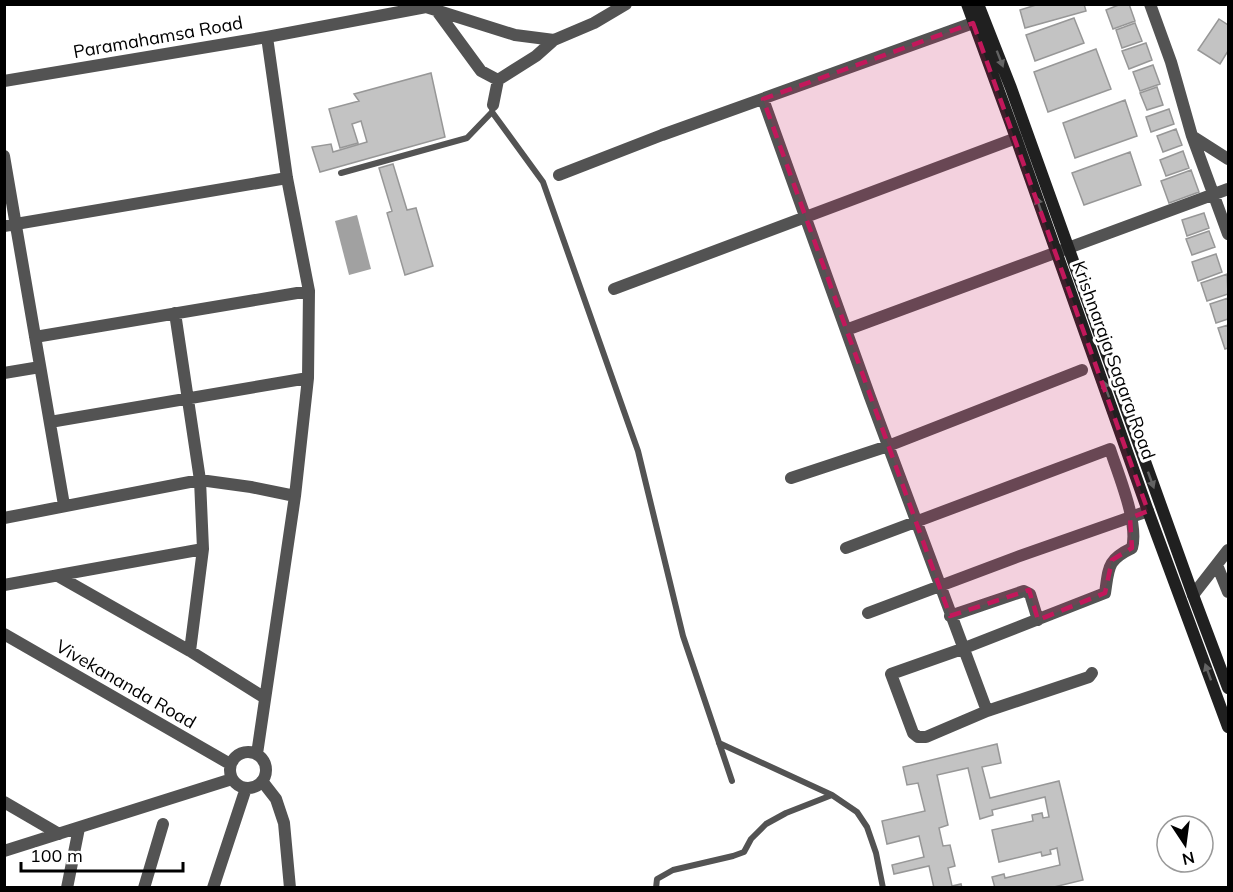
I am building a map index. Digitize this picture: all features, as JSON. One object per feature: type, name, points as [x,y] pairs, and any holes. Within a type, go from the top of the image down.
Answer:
[{"type":"main road","name":"Krishnaraja Sagara Road","points":[[976,9],[1016,138],[1055,252],[1228,727]]},
{"type":"main road","name":"Krishnaraja Sagara Road","points":[[976,9],[1011,88],[1228,688]]},
{"type":"street","points":[[493,109],[498,80],[536,56],[554,40],[594,23],[626,4]]},
{"type":"street","points":[[1150,4],[1171,62],[1192,136],[1228,234]]},
{"type":"street","name":"Paramahamsa Road","points":[[4,81],[267,37],[426,7],[515,35],[554,40]]},
{"type":"street","points":[[559,176],[763,99],[976,9]]},
{"type":"street","points":[[437,12],[481,71],[498,80]]},
{"type":"street","points":[[257,754],[295,496],[308,378],[309,291],[287,178],[267,37]]},
{"type":"street","points":[[763,99],[962,649],[987,711]]},
{"type":"street","points":[[1192,136],[1228,159]]},
{"type":"street","points":[[614,289],[1016,138]]},
{"type":"street","points":[[4,156],[10,225],[35,338],[64,505]]},
{"type":"street","points":[[10,225],[287,178]]},
{"type":"street","points":[[846,330],[1228,189]]},
{"type":"street","points":[[35,338],[309,291]]},
{"type":"street","points":[[175,313],[200,480],[203,549],[190,651]]},
{"type":"street","points":[[4,373],[40,367]]},
{"type":"street","points":[[791,478],[888,446],[1083,370]]},
{"type":"street","points":[[50,422],[308,378]]},
{"type":"street","points":[[846,548],[1110,449],[1126,496],[1134,531],[1132,548],[1112,560],[1108,567],[1105,593],[891,674],[913,733],[918,737],[926,737],[987,711],[1089,677],[1092,673]]},
{"type":"street","points":[[4,518],[200,480],[295,496]]},
{"type":"street","points":[[868,613],[1148,511]]},
{"type":"street","points":[[4,585],[203,549]]},
{"type":"street","points":[[1193,596],[1228,550]]},
{"type":"street","points":[[1217,565],[1228,592]]},
{"type":"street","points":[[58,576],[190,651],[265,698]]},
{"type":"street","points":[[950,616],[1024,591],[1030,594],[1038,620]]},
{"type":"street","name":"Vivekananda Road","points":[[4,634],[230,764]]},
{"type":"street","points":[[241,753],[257,754],[266,767],[265,774],[262,781],[246,788],[238,785],[232,779],[230,764],[241,753]]},
{"type":"street","points":[[4,851],[232,779]]},
{"type":"street","points":[[262,781],[276,799],[284,823],[290,888]]},
{"type":"street","points":[[213,888],[246,788]]},
{"type":"street","points":[[4,801],[59,834]]},
{"type":"street","points":[[144,888],[164,824]]},
{"type":"street","points":[[67,888],[79,828]]},
{"type":"lane","points":[[341,173],[467,138],[493,109],[543,182],[638,451],[683,636],[732,781]]},
{"type":"lane","points":[[719,743],[832,795],[857,812],[867,827],[876,853],[883,888]]},
{"type":"lane","points":[[656,888],[657,879],[672,870],[744,852],[766,824],[786,813],[832,795]]},
{"type":"highlighted area","points":[[973,23],[1148,511],[1130,518],[1132,548],[1112,560],[1105,593],[1038,620],[1029,590],[950,616],[763,99]]},
{"type":"shaded area","points":[[357,215],[371,269],[349,275],[335,221]]},
{"type":"building","points":[[1039,4],[1084,4],[1086,11],[1025,28],[1020,10]]},
{"type":"building","points":[[1121,4],[1129,4],[1135,21],[1113,29],[1106,10]]},
{"type":"building","points":[[1074,18],[1084,43],[1035,61],[1026,35]]},
{"type":"building","points":[[1219,19],[1228,25],[1228,51],[1220,64],[1198,50]]},
{"type":"building","points":[[1135,23],[1142,41],[1122,48],[1116,30]]},
{"type":"building","points":[[1146,43],[1152,60],[1129,69],[1122,51]]},
{"type":"building","points":[[1096,49],[1111,89],[1048,112],[1034,72]]},
{"type":"building","points":[[1153,65],[1160,84],[1140,91],[1133,72]]},
{"type":"building","points":[[431,73],[445,137],[320,172],[312,147],[331,144],[333,152],[367,142],[361,121],[352,124],[358,143],[340,148],[329,109],[359,101],[354,94]]},
{"type":"building","points":[[1157,87],[1163,105],[1147,110],[1140,93]]},
{"type":"building","points":[[1125,100],[1137,136],[1075,158],[1063,123]]},
{"type":"building","points":[[1169,109],[1174,124],[1151,132],[1146,117]]},
{"type":"building","points":[[1176,129],[1182,145],[1163,152],[1157,136]]},
{"type":"building","points":[[1183,151],[1189,168],[1166,176],[1160,160]]},
{"type":"building","points":[[1130,152],[1141,185],[1084,205],[1072,173]]},
{"type":"building","points":[[393,164],[407,210],[416,208],[433,266],[405,275],[387,213],[392,211],[379,168]]},
{"type":"building","points":[[1191,170],[1199,192],[1169,203],[1161,181]]},
{"type":"building","points":[[1204,213],[1209,228],[1187,236],[1182,220]]},
{"type":"building","points":[[1209,231],[1215,247],[1192,255],[1186,239]]},
{"type":"building","points":[[1216,254],[1222,272],[1198,281],[1192,262]]},
{"type":"building","points":[[1227,274],[1228,294],[1207,301],[1201,283]]},
{"type":"building","points":[[1228,298],[1228,319],[1216,323],[1210,304]]},
{"type":"building","points":[[1228,325],[1228,348],[1225,349],[1218,328]]},
{"type":"building","points":[[997,744],[1001,763],[982,767],[990,798],[1059,781],[1083,880],[1050,888],[995,888],[992,877],[1004,874],[1005,878],[1060,865],[1057,848],[1050,850],[1051,854],[1042,856],[1041,852],[999,862],[992,830],[1033,821],[1032,815],[1042,813],[1043,818],[1049,817],[1045,797],[992,810],[993,815],[980,819],[968,768],[937,775],[948,825],[939,828],[943,846],[950,845],[955,866],[948,868],[952,886],[961,884],[962,888],[934,888],[929,866],[894,874],[892,865],[924,857],[919,836],[887,844],[882,821],[925,811],[918,783],[907,785],[903,767]]}]
